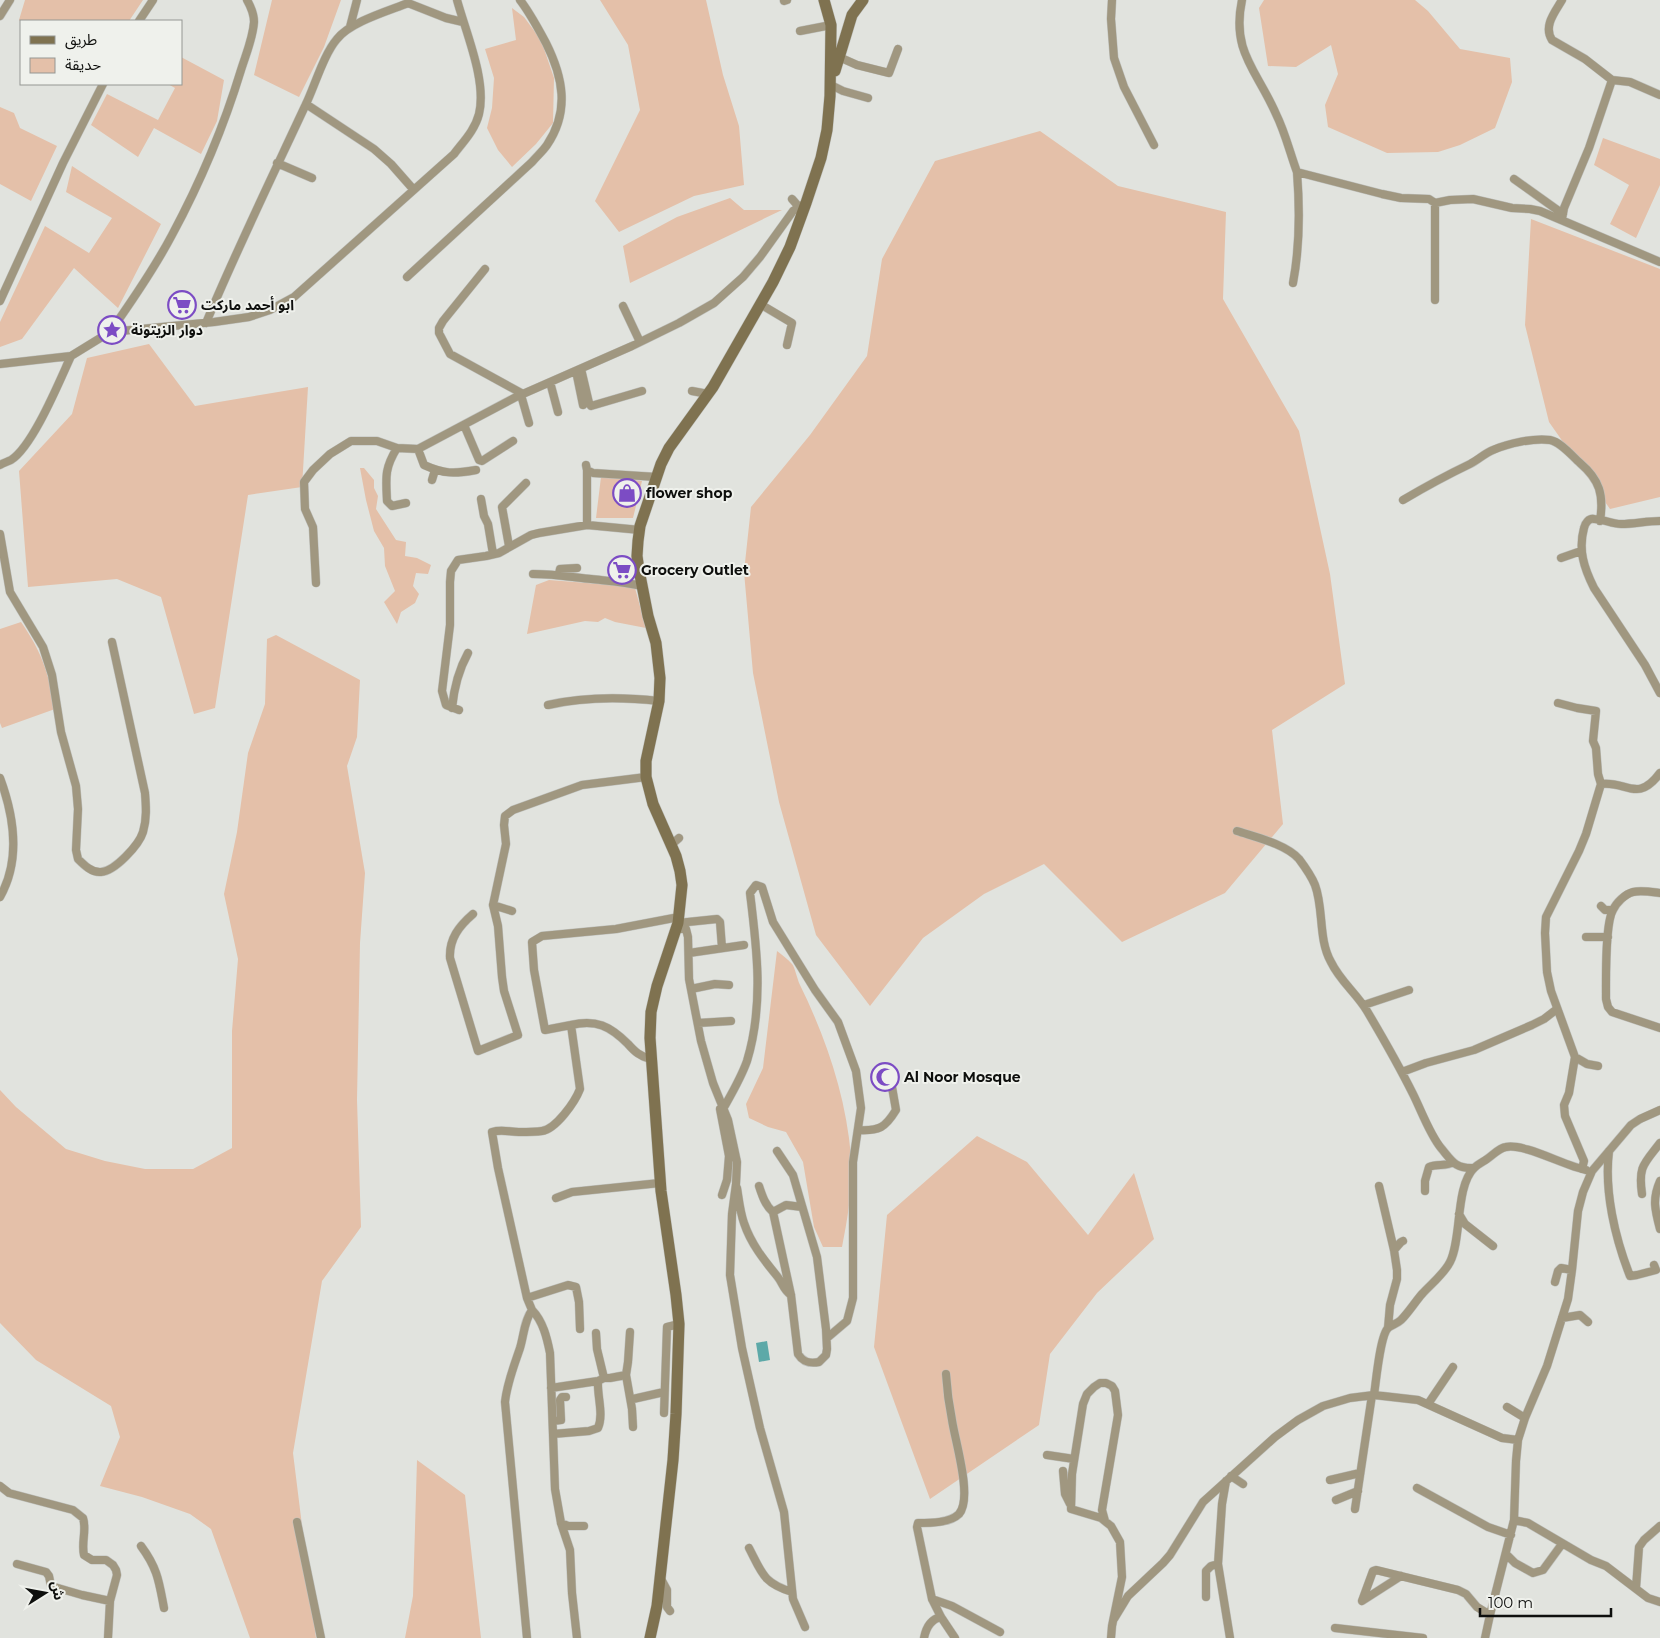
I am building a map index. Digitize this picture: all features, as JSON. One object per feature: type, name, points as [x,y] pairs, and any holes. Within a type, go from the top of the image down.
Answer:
[{"type":"main road","points":[[650,1638],[657,1606],[673,1460],[679,1324],[660,1183],[650,1059],[651,1012],[657,986],[678,923],[682,885],[675,841],[653,804],[646,777],[646,761],[659,701],[660,668],[637,556],[640,530],[657,477],[669,448],[708,394],[760,304],[790,247],[803,205],[821,158],[827,130],[831,84],[830,22],[824,0]]},
{"type":"main road","points":[[831,84],[852,15],[863,0]]},
{"type":"main road","points":[[830,22],[852,15]]},
{"type":"street","points":[[0,16],[10,0]]},
{"type":"street","points":[[140,20],[153,0]]},
{"type":"street","points":[[0,364],[71,356],[110,332],[130,303],[172,236],[224,122],[253,31],[253,15],[247,0]]},
{"type":"street","points":[[350,27],[357,0]]},
{"type":"street","points":[[110,332],[206,323],[270,310],[294,297],[454,154],[470,132],[479,114],[480,81],[457,0]]},
{"type":"street","points":[[407,277],[520,174],[547,146],[557,124],[561,112],[560,78],[541,34],[520,0]]},
{"type":"street","points":[[1112,0],[1111,19],[1114,58],[1124,87],[1154,145]]},
{"type":"street","points":[[1242,0],[1238,24],[1243,51],[1277,116],[1297,172],[1300,210],[1298,249],[1293,283]]},
{"type":"street","points":[[1562,0],[1548,29],[1552,40],[1585,59],[1612,80],[1630,82],[1660,95]]},
{"type":"street","points":[[206,323],[230,266],[337,38],[350,27],[405,2],[446,18],[463,22]]},
{"type":"street","points":[[800,31],[830,22]]},
{"type":"street","points":[[839,57],[889,73],[898,49]]},
{"type":"street","points":[[1562,216],[1598,124],[1612,80]]},
{"type":"street","points":[[831,84],[843,91],[868,98]]},
{"type":"street","points":[[0,301],[63,163],[102,85]]},
{"type":"street","points":[[306,104],[363,141],[391,164],[414,189]]},
{"type":"street","points":[[357,148],[363,141]]},
{"type":"street","points":[[278,163],[312,178]]},
{"type":"street","points":[[1297,172],[1401,198],[1429,199],[1435,203],[1473,199],[1512,208],[1535,210],[1562,216],[1660,262]]},
{"type":"street","points":[[1514,178],[1562,216]]},
{"type":"street","points":[[316,583],[313,527],[305,509],[304,482],[313,470],[330,454],[351,440],[377,441],[397,448],[418,448],[522,394],[640,342],[701,311],[727,293],[754,265],[793,211],[803,205],[792,198]]},
{"type":"street","points":[[1435,203],[1435,300]]},
{"type":"street","points":[[485,269],[439,328],[440,333],[450,354],[522,394],[529,423]]},
{"type":"street","points":[[760,304],[792,323],[788,344]]},
{"type":"street","points":[[622,306],[640,342]]},
{"type":"street","points":[[0,465],[12,460],[30,438],[71,356]]},
{"type":"street","points":[[578,370],[591,406],[642,391]]},
{"type":"street","points":[[578,370],[583,405]]},
{"type":"street","points":[[550,382],[558,412]]},
{"type":"street","points":[[692,391],[708,394]]},
{"type":"street","points":[[464,425],[479,460],[482,461],[514,441]]},
{"type":"street","points":[[1403,500],[1493,450],[1518,442],[1551,440],[1561,446],[1589,471],[1602,496],[1603,505],[1600,521]]},
{"type":"street","points":[[397,448],[387,468],[387,501],[392,506],[406,503]]},
{"type":"street","points":[[418,448],[424,465],[435,470],[455,474],[476,470]]},
{"type":"street","points":[[587,525],[587,468],[593,473],[657,477]]},
{"type":"street","points":[[432,480],[435,470]]},
{"type":"street","points":[[509,546],[502,508],[526,483]]},
{"type":"street","points":[[481,499],[488,524],[493,554]]},
{"type":"street","points":[[1660,521],[1619,524],[1600,521],[1594,518],[1585,524],[1581,540],[1581,551],[1588,576],[1594,588],[1645,665],[1660,693]]},
{"type":"street","points":[[468,653],[454,685],[456,709],[446,705],[442,691],[450,625],[451,571],[458,560],[499,553],[531,535],[587,525],[640,530]]},
{"type":"street","points":[[0,534],[10,592],[43,648],[52,675],[60,732],[76,786],[78,809],[76,850],[78,859],[83,865],[96,872],[103,872],[111,868],[132,850],[142,833],[146,816],[144,793],[112,642]]},
{"type":"street","points":[[1561,558],[1581,551]]},
{"type":"street","points":[[559,574],[560,569],[577,568]]},
{"type":"street","points":[[533,574],[559,574],[569,577],[625,582],[642,586]]},
{"type":"street","points":[[548,705],[603,699],[634,698],[659,701]]},
{"type":"street","points":[[1558,703],[1596,711],[1594,741],[1601,784],[1586,834],[1546,918],[1545,940],[1550,990],[1575,1057],[1569,1093],[1564,1105],[1565,1116],[1584,1161],[1582,1169]]},
{"type":"street","points":[[1601,784],[1608,783],[1629,789],[1638,789],[1653,781],[1660,773]]},
{"type":"street","points":[[473,914],[460,925],[450,949],[450,958],[478,1051],[518,1035],[504,991],[498,926],[493,906],[506,844],[505,816],[513,810],[582,785],[646,777]]},
{"type":"street","points":[[0,778],[13,821],[13,858],[10,872],[0,897]]},
{"type":"street","points":[[1237,831],[1294,853],[1305,868],[1315,885],[1325,945],[1331,963],[1364,1005],[1402,1072],[1439,1146],[1453,1162],[1464,1168],[1474,1168]]},
{"type":"street","points":[[722,1195],[727,1180],[729,1156],[720,1108],[746,1061],[758,1007],[757,954],[750,893],[756,885],[762,887],[773,922],[815,990],[838,1022],[856,1071],[861,1108],[853,1162],[853,1298],[847,1321],[826,1338]]},
{"type":"street","points":[[1660,893],[1651,891],[1632,892],[1622,898],[1612,910],[1608,937],[1606,999],[1608,1007],[1612,1012],[1622,1017],[1660,1028]]},
{"type":"street","points":[[493,906],[512,911]]},
{"type":"street","points":[[1601,906],[1605,910],[1612,910]]},
{"type":"street","points":[[650,1059],[640,1056],[604,1025],[579,1023],[545,1030],[534,970],[532,942],[542,936],[718,919],[720,922],[722,948]]},
{"type":"street","points":[[678,923],[686,929],[688,937],[691,989],[698,1023],[709,1070],[728,1120],[737,1162],[732,1214],[730,1275],[749,1385],[784,1512],[792,1592],[805,1627]]},
{"type":"street","points":[[1586,937],[1608,937]]},
{"type":"street","points":[[688,953],[744,945]]},
{"type":"street","points":[[691,989],[715,984],[729,985]]},
{"type":"street","points":[[1364,1005],[1409,990]]},
{"type":"street","points":[[1402,1072],[1426,1062],[1474,1050],[1532,1025],[1557,1009]]},
{"type":"street","points":[[698,1023],[731,1021]]},
{"type":"street","points":[[571,1025],[580,1089],[563,1117],[544,1131],[516,1132],[501,1129],[492,1132],[498,1168],[527,1298],[532,1310],[538,1316],[548,1341],[555,1489],[561,1524],[570,1550],[577,1638]]},
{"type":"street","points":[[1575,1057],[1587,1064],[1598,1066]]},
{"type":"street","points":[[858,1130],[874,1130],[888,1123],[896,1110],[892,1088]]},
{"type":"street","points":[[1485,1638],[1514,1520],[1518,1440],[1525,1418],[1547,1366],[1568,1299],[1578,1211],[1586,1184],[1592,1171],[1631,1125],[1660,1110]]},
{"type":"street","points":[[1642,1194],[1640,1175],[1642,1166],[1660,1143]]},
{"type":"street","points":[[1388,1328],[1399,1322],[1449,1265],[1455,1246],[1458,1214],[1466,1184],[1474,1168],[1506,1146],[1527,1149],[1570,1166],[1592,1171]]},
{"type":"street","points":[[1609,1149],[1608,1178],[1610,1205],[1625,1264],[1630,1276],[1656,1270],[1654,1265]]},
{"type":"street","points":[[759,1186],[773,1212],[791,1295],[798,1354],[807,1362],[818,1362],[826,1355],[826,1338],[817,1256],[793,1175],[777,1151]]},
{"type":"street","points":[[1425,1191],[1425,1180],[1429,1167],[1435,1164],[1446,1165],[1453,1162]]},
{"type":"street","points":[[1660,1181],[1654,1195],[1654,1204],[1660,1229]]},
{"type":"street","points":[[556,1198],[572,1192],[660,1183]]},
{"type":"street","points":[[736,1184],[744,1224],[754,1246],[768,1267],[779,1278],[783,1289],[791,1295]]},
{"type":"street","points":[[1356,1510],[1360,1473],[1380,1352],[1388,1328],[1390,1305],[1397,1279],[1394,1250],[1378,1186]]},
{"type":"street","points":[[773,1212],[786,1205],[802,1207]]},
{"type":"street","points":[[1458,1214],[1465,1224],[1493,1246]]},
{"type":"street","points":[[1394,1250],[1403,1241]]},
{"type":"street","points":[[1555,1282],[1558,1271],[1561,1268],[1572,1270]]},
{"type":"street","points":[[527,1298],[568,1285],[576,1288],[579,1302],[580,1329]]},
{"type":"street","points":[[527,1638],[505,1402],[526,1318],[532,1310]]},
{"type":"street","points":[[1562,1318],[1580,1315],[1588,1322]]},
{"type":"street","points":[[664,1413],[667,1326],[679,1324]]},
{"type":"street","points":[[630,1332],[626,1375],[633,1427]]},
{"type":"street","points":[[553,1434],[589,1431],[598,1428],[601,1420],[598,1392],[601,1379],[596,1333]]},
{"type":"street","points":[[1428,1404],[1453,1367]]},
{"type":"street","points":[[946,1374],[951,1418],[962,1468],[964,1502],[958,1515],[931,1523],[918,1523],[916,1527],[932,1599],[955,1638]]},
{"type":"street","points":[[551,1388],[626,1375]]},
{"type":"street","points":[[1071,1506],[1072,1474],[1082,1410],[1087,1394],[1100,1383],[1106,1383],[1112,1386],[1115,1392],[1118,1415],[1102,1510],[1105,1521]]},
{"type":"street","points":[[633,1399],[664,1392]]},
{"type":"street","points":[[1114,1620],[1128,1596],[1163,1564],[1203,1502],[1275,1437],[1310,1412],[1336,1401],[1373,1395],[1411,1399],[1428,1404],[1502,1438],[1518,1440]]},
{"type":"street","points":[[552,1421],[561,1420],[560,1400],[562,1397],[566,1397]]},
{"type":"street","points":[[1507,1407],[1525,1418]]},
{"type":"street","points":[[1047,1455],[1074,1459]]},
{"type":"street","points":[[1063,1471],[1065,1494],[1071,1509],[1101,1518],[1110,1526],[1120,1542],[1122,1577],[1111,1638]]},
{"type":"street","points":[[1330,1480],[1360,1473]]},
{"type":"street","points":[[1228,1478],[1243,1484]]},
{"type":"street","points":[[1228,1478],[1222,1504],[1218,1564],[1230,1638]]},
{"type":"street","points":[[0,1486],[9,1493],[73,1510],[83,1518],[85,1529],[82,1549],[84,1555],[92,1560],[106,1560],[116,1570],[110,1601],[108,1638]]},
{"type":"street","points":[[1417,1488],[1488,1527],[1511,1535]]},
{"type":"street","points":[[1336,1500],[1358,1491]]},
{"type":"street","points":[[1514,1520],[1528,1524],[1591,1560],[1606,1566],[1648,1598],[1660,1602]]},
{"type":"street","points":[[298,1522],[321,1638]]},
{"type":"street","points":[[561,1524],[584,1526]]},
{"type":"street","points":[[1636,1588],[1639,1547],[1660,1526]]},
{"type":"street","points":[[1506,1554],[1515,1563],[1533,1573],[1543,1570],[1562,1544]]},
{"type":"street","points":[[141,1546],[157,1572],[164,1608]]},
{"type":"street","points":[[749,1548],[764,1577],[770,1583],[792,1592]]},
{"type":"street","points":[[17,1564],[46,1572],[51,1586],[110,1601]]},
{"type":"street","points":[[1206,1597],[1206,1571],[1211,1566],[1218,1564]]},
{"type":"street","points":[[1401,1576],[1362,1601],[1373,1571],[1376,1570],[1401,1576],[1458,1590],[1466,1594],[1477,1608],[1490,1616]]},
{"type":"street","points":[[660,1577],[666,1590],[667,1607],[670,1612]]},
{"type":"street","points":[[1120,1591],[1128,1596]]},
{"type":"street","points":[[932,1599],[952,1606],[1000,1632]]},
{"type":"street","points":[[924,1638],[934,1618],[941,1617]]},
{"type":"street","points":[[1336,1628],[1423,1638]]},
{"type":"green space","points":[[25,0],[143,0],[130,20],[19,20]]},
{"type":"green space","points":[[272,0],[341,0],[324,47],[299,97],[254,75]]},
{"type":"green space","points":[[600,0],[706,0],[723,75],[739,126],[744,185],[694,196],[619,232],[595,201],[640,110],[628,45]]},
{"type":"green space","points":[[1264,0],[1415,0],[1428,11],[1460,49],[1510,58],[1512,82],[1495,128],[1460,145],[1438,152],[1387,153],[1328,127],[1325,105],[1338,74],[1331,45],[1296,67],[1268,66],[1259,8]]},
{"type":"green space","points":[[512,8],[524,17],[541,40],[554,78],[553,123],[536,144],[512,167],[498,150],[487,128],[492,108],[494,78],[485,49],[516,40]]},
{"type":"green space","points":[[182,58],[224,80],[217,121],[201,154],[154,128],[138,157],[91,125],[107,94],[158,120],[175,88],[170,85],[182,85]]},
{"type":"green space","points":[[0,107],[14,113],[20,128],[57,146],[31,201],[0,184]]},
{"type":"green space","points":[[1040,131],[1118,186],[1226,212],[1223,299],[1299,431],[1330,574],[1345,684],[1272,730],[1283,824],[1225,893],[1122,942],[1044,864],[984,894],[923,938],[870,1006],[816,935],[779,802],[753,673],[744,572],[751,507],[810,435],[867,356],[882,259],[935,161]]},
{"type":"green space","points":[[1603,138],[1660,159],[1660,185],[1636,238],[1610,224],[1629,185],[1594,165]]},
{"type":"green space","points":[[72,166],[161,224],[118,308],[74,268],[22,339],[0,347],[0,322],[45,226],[89,253],[112,218],[66,192]]},
{"type":"green space","points":[[730,198],[744,210],[782,210],[630,283],[623,246],[677,217]]},
{"type":"green space","points":[[1531,219],[1660,269],[1660,497],[1610,509],[1549,422],[1525,325]]},
{"type":"green space","points":[[149,344],[195,406],[308,387],[302,487],[248,495],[215,708],[194,714],[161,597],[117,579],[28,587],[19,471],[72,414],[87,358]]},
{"type":"green space","points":[[360,468],[364,468],[374,480],[374,488],[378,496],[376,509],[396,540],[406,542],[405,556],[417,558],[431,565],[428,574],[416,573],[413,586],[419,594],[415,603],[401,612],[397,624],[384,602],[395,591],[385,566],[384,548],[374,531]]},
{"type":"green space","points":[[601,477],[642,481],[633,518],[596,518]]},
{"type":"green space","points":[[549,580],[635,588],[646,628],[615,622],[605,618],[598,622],[585,621],[527,634],[536,585]]},
{"type":"green space","points":[[21,622],[44,664],[55,709],[2,728],[0,723],[0,629]]},
{"type":"green space","points":[[276,635],[360,680],[357,737],[347,766],[365,873],[360,943],[357,1100],[361,1227],[322,1281],[293,1453],[316,1638],[250,1638],[211,1529],[190,1514],[142,1497],[100,1486],[120,1437],[111,1406],[36,1360],[0,1323],[0,1090],[16,1107],[66,1149],[105,1161],[145,1169],[193,1169],[232,1148],[232,1031],[238,959],[224,894],[237,832],[248,753],[265,704],[267,639]]},
{"type":"green space","points":[[777,951],[789,960],[794,968],[826,1047],[845,1111],[851,1156],[851,1190],[842,1247],[823,1247],[814,1227],[803,1162],[786,1132],[768,1127],[749,1118],[746,1104],[763,1068]]},
{"type":"green space","points":[[977,1136],[1027,1162],[1088,1235],[1134,1173],[1154,1239],[1097,1293],[1050,1354],[1039,1425],[930,1499],[874,1347],[887,1215]]},
{"type":"green space","points":[[417,1460],[465,1495],[481,1638],[405,1638],[413,1596]]},
{"type":"water","points":[[767,1341],[770,1360],[759,1362],[756,1343]]},
{"type":"place","name":"ابو أحمد ماركت","points":[[182,305]]},
{"type":"place","name":"دوار الزيتونة","points":[[112,330]]},
{"type":"place","name":"flower shop","points":[[627,493]]},
{"type":"place","name":"Grocery Outlet","points":[[622,570]]},
{"type":"place","name":"Al Noor Mosque","points":[[885,1077]]}]
